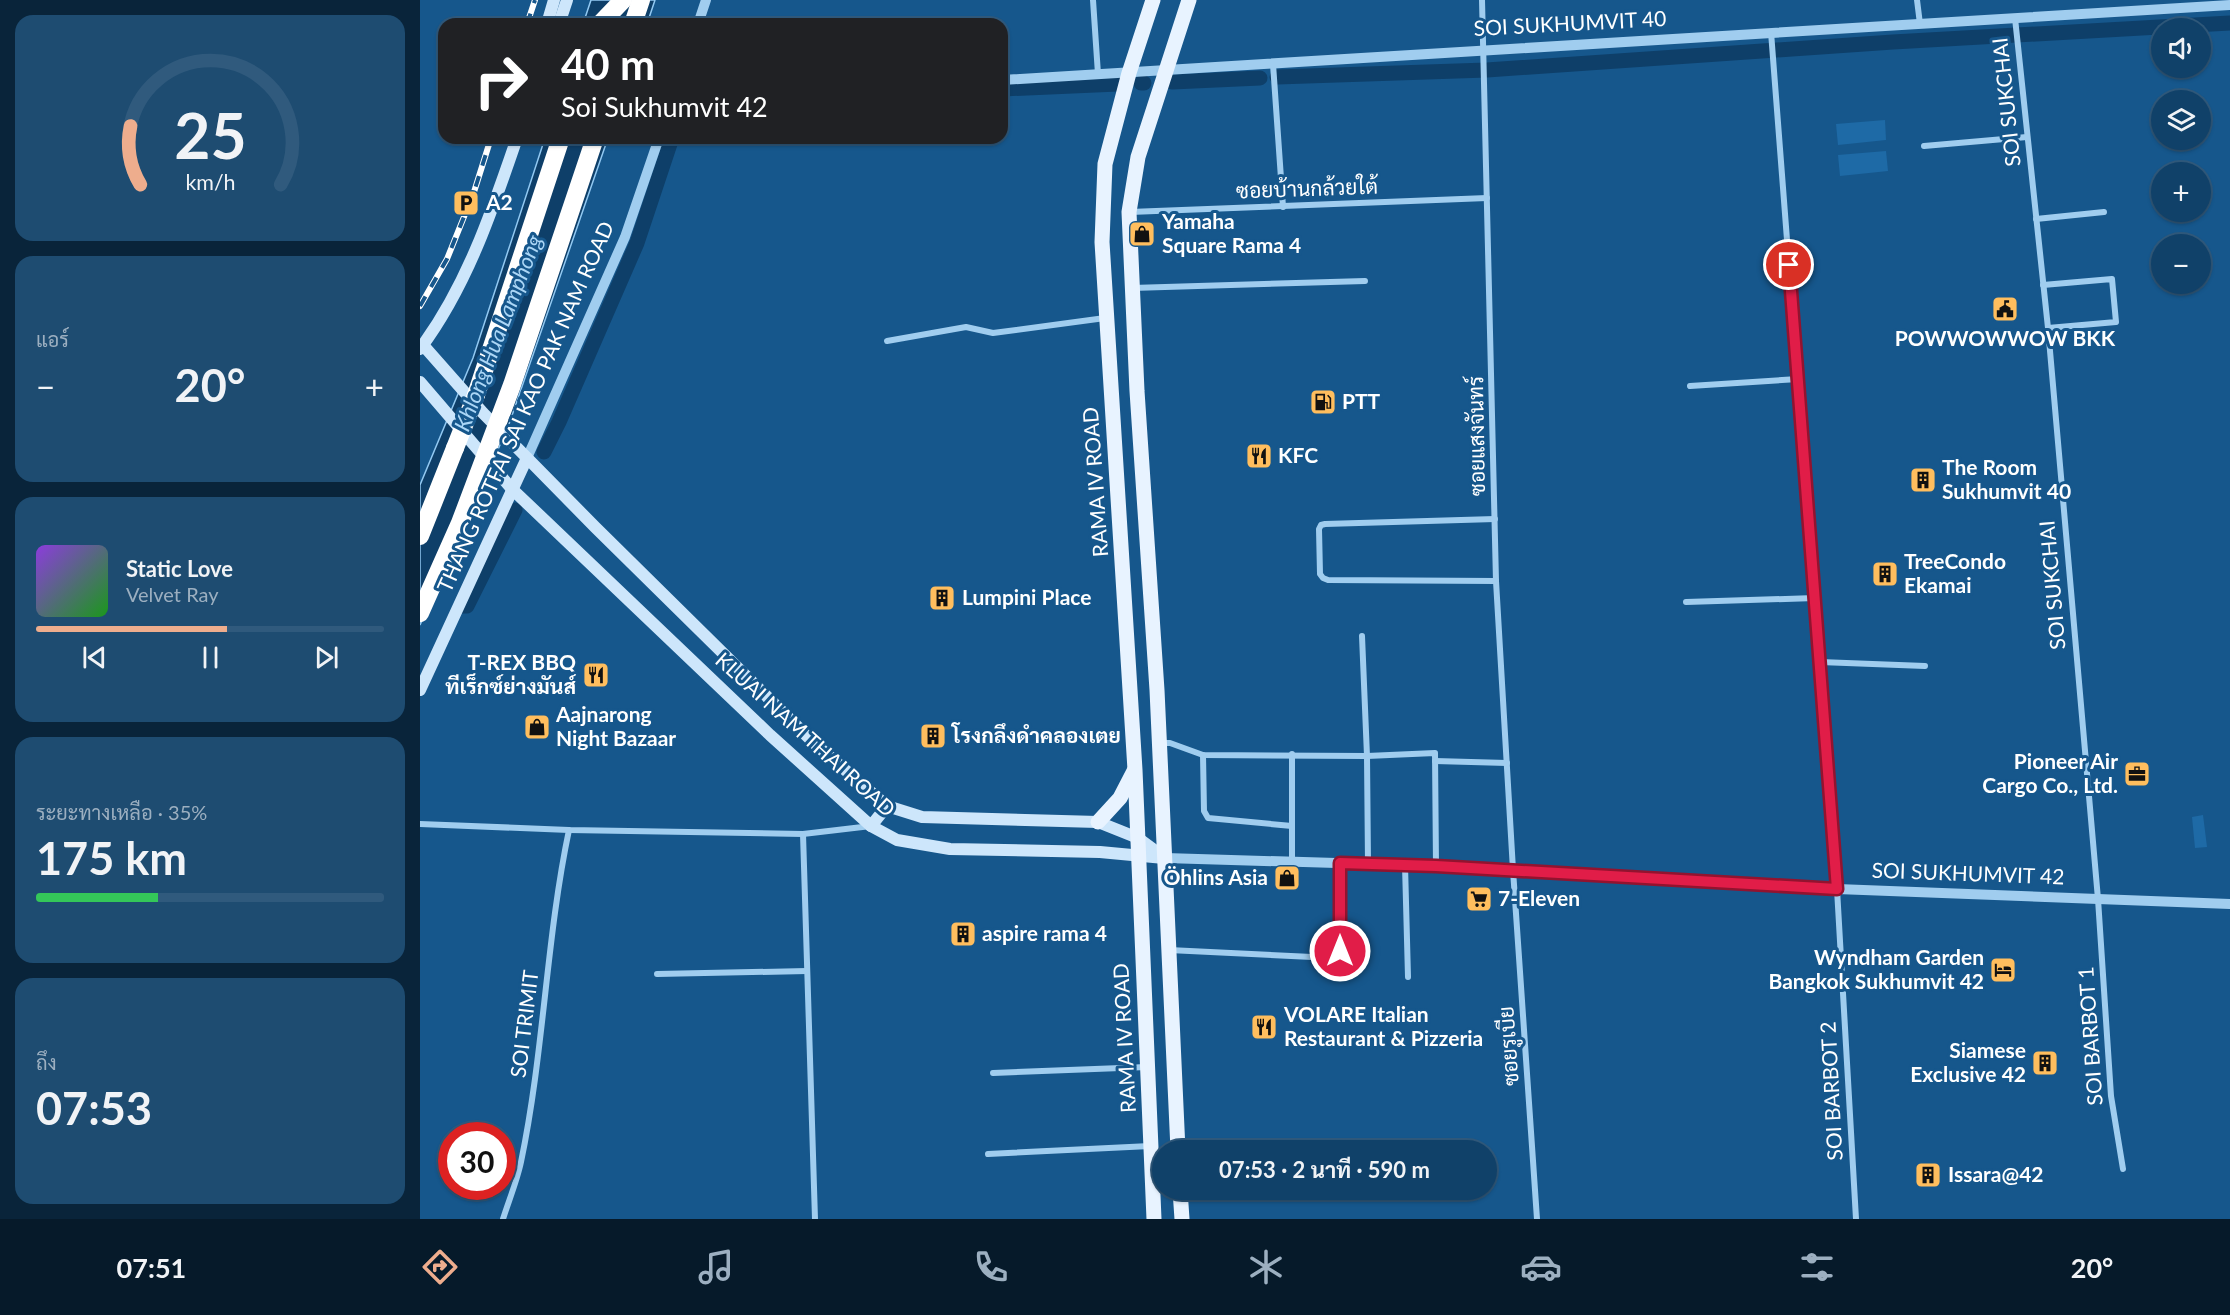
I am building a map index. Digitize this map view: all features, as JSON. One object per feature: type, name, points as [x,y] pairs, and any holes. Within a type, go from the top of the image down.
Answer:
[{"type":"highway","points":[[601,18],[606,0]]},
{"type":"highway","points":[[605,18],[623,0]]},
{"type":"highway","points":[[635,18],[641,0]]},
{"type":"highway","points":[[420,536],[476,395],[559,144]]},
{"type":"highway","points":[[420,614],[460,523],[512,385],[593,144]]},
{"type":"main road","points":[[549,18],[554,0]]},
{"type":"main road","points":[[561,18],[567,0]]},
{"type":"main road","name":"RAMA IV ROAD","points":[[1153,0],[1129,74],[1105,164],[1102,242],[1135,770],[1154,1219]]},
{"type":"main road","points":[[1178,1140],[1160,743],[1131,288],[1129,212],[1138,157],[1190,0]]},
{"type":"main road","points":[[423,349],[460,284],[475,252],[515,144]]},
{"type":"main road","name":"KLUAI NAM THAI ROAD","points":[[423,349],[527,458],[814,743],[887,806],[922,817],[1098,822],[1138,838],[1165,858]]},
{"type":"main road","name":"KLUAI NAM THAI ROAD","points":[[420,382],[512,489],[770,735],[871,826],[897,840],[950,849],[1100,852],[1165,858]]},
{"type":"main road","name":"THANG ROTFAI SAI KAO PAK NAM ROAD","points":[[420,690],[527,458]]},
{"type":"main road","points":[[1098,822],[1120,798],[1135,770]]},
{"type":"main road","points":[[871,826],[887,806]]},
{"type":"main road","points":[[1181,1200],[1182,1219]]},
{"type":"street","points":[[700,18],[706,0]]},
{"type":"street","points":[[1094,0],[1098,74]]},
{"type":"street","name":"ซอยแสงจันทร์","points":[[1482,0],[1485,49],[1496,581],[1513,870]]},
{"type":"street","points":[[1917,0],[1920,24]]},
{"type":"street","name":"SOI SUKHUMVIT 40","points":[[1008,80],[1129,74],[1485,49],[1772,37],[1920,24],[2016,23],[2230,5]]},
{"type":"street","name":"SOI SUKCHAI","points":[[2016,23],[2048,328],[2098,899]]},
{"type":"street","name":"SOI BARBOT 2","points":[[1772,37],[1837,889],[1856,1219]]},
{"type":"street","points":[[1273,64],[1283,207]]},
{"type":"street","points":[[1924,146],[2027,137]]},
{"type":"street","name":"THANG ROTFAI SAI KAO PAK NAM ROAD","points":[[527,458],[626,237],[657,144]]},
{"type":"street","name":"ซอยบ้านกล้วยใต้","points":[[1129,212],[1487,198]]},
{"type":"street","points":[[2036,219],[2104,212]]},
{"type":"street","points":[[2043,285],[2112,279],[2116,322],[2048,328]]},
{"type":"street","points":[[1131,288],[1365,281]]},
{"type":"street","points":[[887,341],[966,327],[993,333],[1106,318]]},
{"type":"street","points":[[1690,386],[1798,379]]},
{"type":"street","points":[[1495,519],[1325,524],[1321,525],[1319,530],[1320,574],[1323,578],[1496,581]]},
{"type":"street","points":[[1686,602],[1815,598]]},
{"type":"street","points":[[1362,636],[1367,756],[1368,863]]},
{"type":"street","points":[[1820,662],[1924,666]]},
{"type":"street","points":[[1160,743],[1170,743],[1203,755],[1367,756],[1435,753],[1436,866]]},
{"type":"street","points":[[1292,754],[1292,863]]},
{"type":"street","points":[[1203,755],[1204,811],[1208,818],[1292,826]]},
{"type":"street","points":[[1435,761],[1507,763]]},
{"type":"street","points":[[420,824],[569,830],[802,834],[871,826]]},
{"type":"street","name":"SOI TRIMIT","points":[[503,1219],[520,1164],[537,1075],[553,933],[569,830]]},
{"type":"street","points":[[802,834],[815,1219]]},
{"type":"street","name":"SOI SUKHUMVIT 42","points":[[1165,858],[1292,863],[1368,863],[1837,889],[2230,904]]},
{"type":"street","points":[[1168,950],[1334,958],[1340,951],[1340,863]]},
{"type":"street","points":[[1406,865],[1408,977]]},
{"type":"street","name":"ซอยรูเบีย","points":[[1513,870],[1537,1219]]},
{"type":"street","name":"SOI BARBOT 1","points":[[2098,899],[2111,1096],[2123,1169]]},
{"type":"street","points":[[657,974],[807,971]]},
{"type":"street","points":[[993,1073],[1147,1067]]},
{"type":"street","points":[[988,1154],[1151,1146]]},
{"type":"shaded area","points":[[1885,120],[1886,140],[1838,145],[1836,124]]},
{"type":"shaded area","points":[[1886,151],[1888,171],[1840,176],[1838,155]]},
{"type":"shaded area","points":[[2203,815],[2207,847],[2195,848],[2192,817]]},
{"type":"shaded area","points":[[1346,950],[1346,966],[1323,968],[1322,951]]},
{"type":"water","points":[[591,0],[655,0],[649,18],[585,18]]},
{"type":"water","name":"Khlong Hua Lamphong","points":[[543,144],[606,144],[508,427],[420,625],[420,485],[473,358]]},
{"type":"waterway","points":[[1277,77],[1487,70],[1893,42],[2230,23]]},
{"type":"waterway","points":[[1172,82],[1260,78]]},
{"type":"waterway","points":[[1008,89],[1118,84]]},
{"type":"waterway","points":[[544,452],[637,243],[670,144]]},
{"type":"waterway","points":[[462,606],[467,606],[515,510]]},
{"type":"railway","points":[[529,18],[535,0]]},
{"type":"railway","points":[[420,306],[447,259],[474,192],[489,144]]},
{"type":"place","name":"A2","points":[[466,203]]},
{"type":"place","name":"Yamaha Square Rama 4","points":[[1142,234]]},
{"type":"place","name":"POWWOWWOW BKK","points":[[2005,309]]},
{"type":"place","name":"PTT","points":[[1323,402]]},
{"type":"place","name":"KFC","points":[[1259,456]]},
{"type":"place","name":"The Room Sukhumvit 40","points":[[1923,480]]},
{"type":"place","name":"TreeCondo Ekamai","points":[[1885,574]]},
{"type":"place","name":"Lumpini Place","points":[[942,598]]},
{"type":"place","name":"T-REX BBQ ทีเร็กซ์ย่างมันส์","points":[[596,675]]},
{"type":"place","name":"Aajnarong Night Bazaar","points":[[537,727]]},
{"type":"place","name":"โรงกลึงดำคลองเตย","points":[[933,736]]},
{"type":"place","name":"Pioneer Air Cargo Co., Ltd.","points":[[2137,774]]},
{"type":"place","name":"Öhlins Asia","points":[[1287,878]]},
{"type":"place","name":"7-Eleven","points":[[1479,899]]},
{"type":"place","name":"aspire rama 4","points":[[963,934]]},
{"type":"place","name":"Wyndham Garden Bangkok Sukhumvit 42","points":[[2003,970]]},
{"type":"place","name":"VOLARE Italian Restaurant & Pizzeria","points":[[1264,1027]]},
{"type":"place","name":"Siamese Exclusive 42","points":[[2045,1063]]},
{"type":"place","name":"Issara@42","points":[[1928,1175]]},
{"type":"route","points":[[1340,951],[1340,863],[1436,866],[1837,889],[1789,265]]}]
